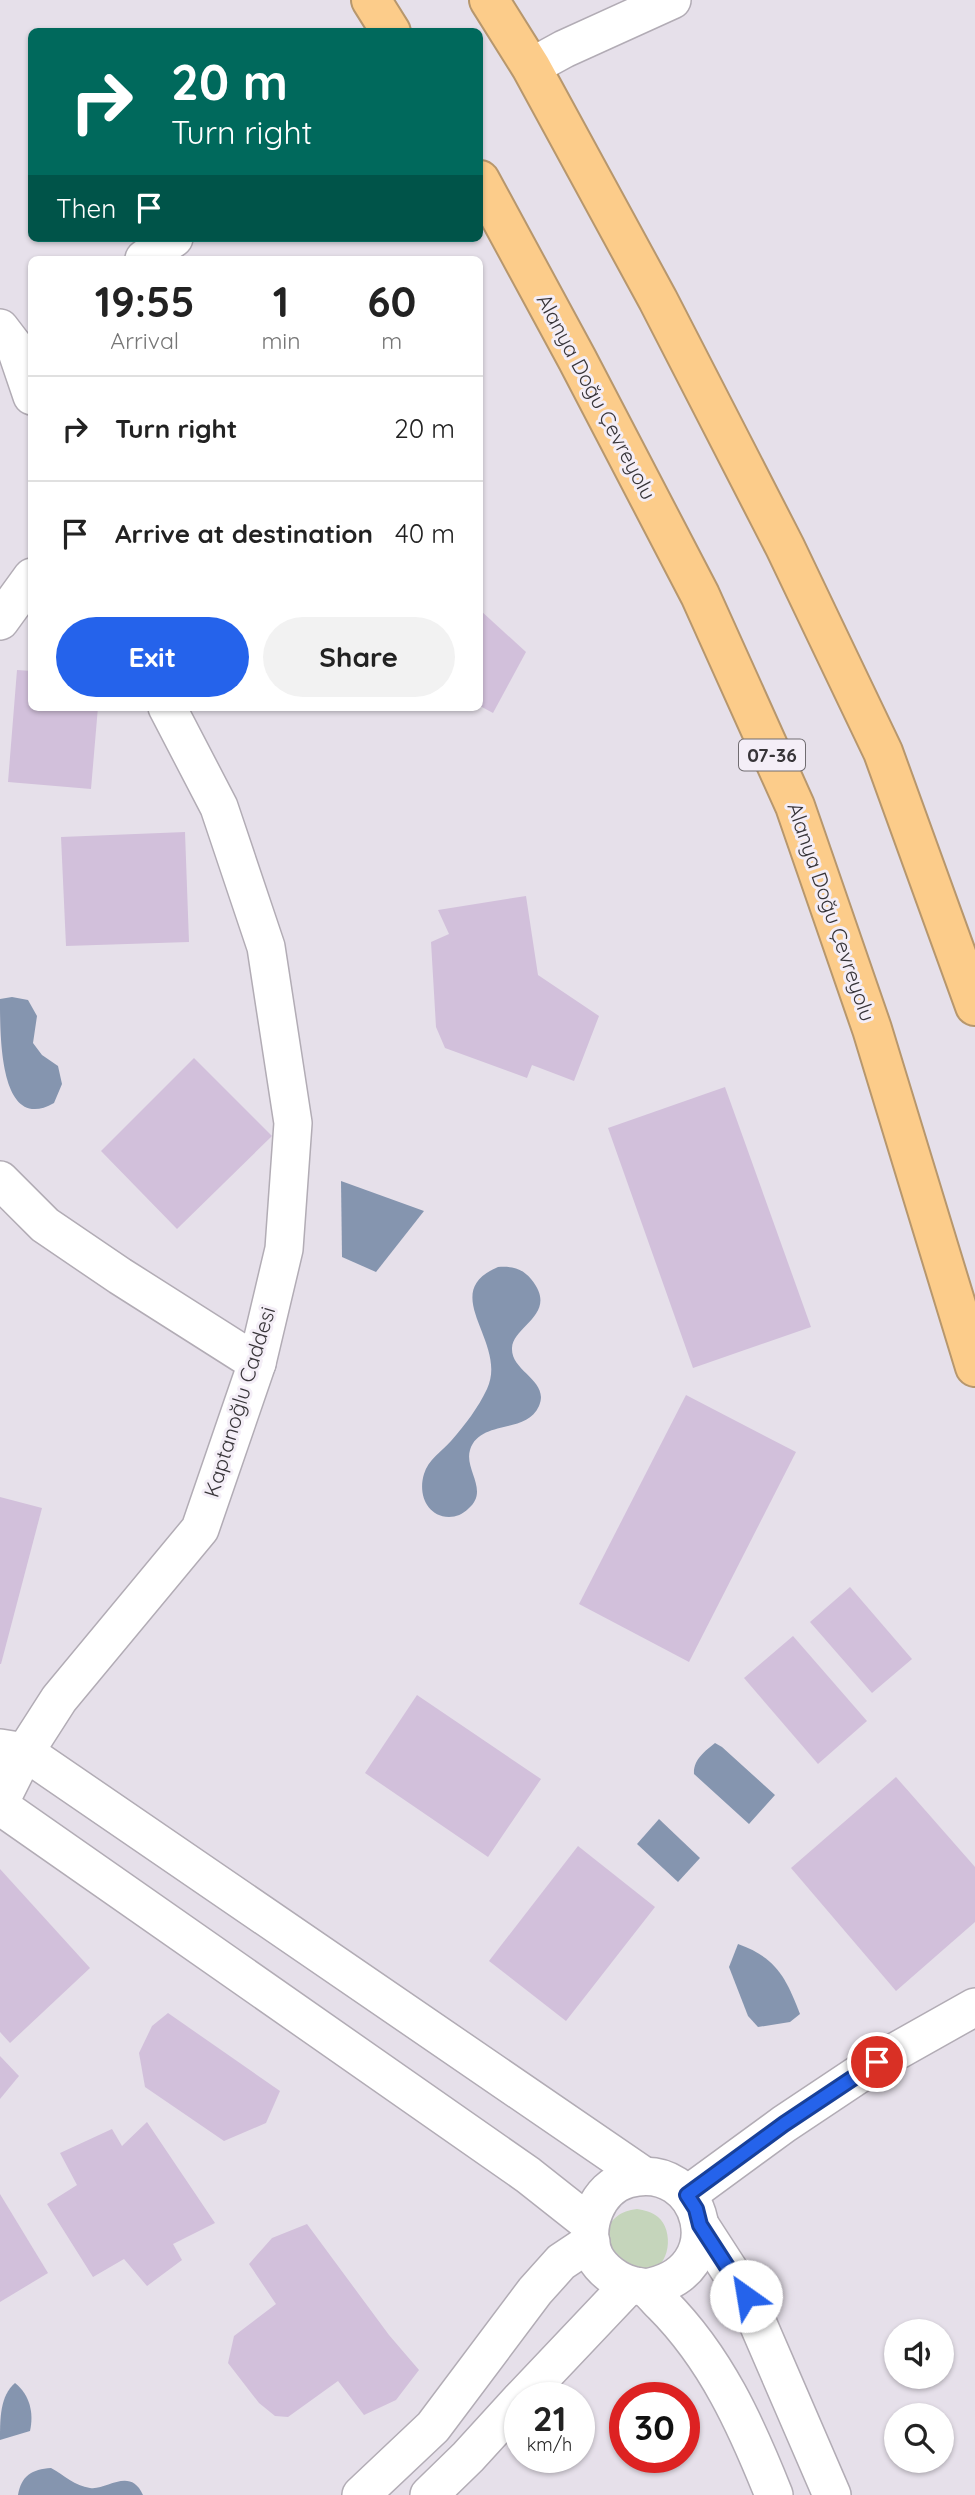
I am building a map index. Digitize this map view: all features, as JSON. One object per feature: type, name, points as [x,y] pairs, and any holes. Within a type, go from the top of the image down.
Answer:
[{"type":"highway","points":[[371,0],[388,28]]},
{"type":"highway","points":[[489,0],[531,67],[658,300],[772,522],[883,752],[975,1006]]},
{"type":"highway","name":"Alanya Doğu Çevreyolu","points":[[483,186],[700,595],[795,806],[872,1029],[975,1367]]},
{"type":"street","points":[[531,67],[564,48],[672,0]]},
{"type":"street","points":[[148,256],[168,242]]},
{"type":"street","points":[[16,338],[28,382]]},
{"type":"street","points":[[0,621],[28,582]]},
{"type":"street","name":"Kaptanoğlu Caddesi","points":[[0,1804],[12,1750],[59,1699],[200,1529],[257,1363],[284,1249],[293,1123],[267,947],[219,807],[169,711]]},
{"type":"street","points":[[0,1180],[45,1225],[257,1363]]},
{"type":"street","points":[[12,1750],[644,2176]]},
{"type":"street","points":[[0,1804],[528,2175],[590,2233],[596,2258],[601,2265],[614,2277],[637,2286],[676,2319],[703,2352],[748,2430],[774,2495]]},
{"type":"street","points":[[694,2210],[784,2124],[867,2068],[975,2007]]},
{"type":"street","points":[[361,2495],[433,2427],[535,2291],[590,2233],[600,2200],[611,2188],[626,2179],[644,2176],[660,2178],[675,2185],[694,2210],[746,2296],[832,2495]]},
{"type":"street","points":[[538,2382],[637,2286],[661,2285],[675,2279],[687,2269],[696,2256],[700,2241],[694,2210]]},
{"type":"street","points":[[429,2495],[504,2418]]},
{"type":"green space","points":[[637,2209],[658,2217],[668,2239],[668,2248],[661,2263],[647,2271],[619,2269],[605,2233],[617,2216]]},
{"type":"water","points":[[12,997],[28,1000],[37,1016],[33,1043],[42,1055],[58,1066],[62,1084],[54,1103],[36,1109],[23,1105],[13,1094],[7,1078],[1,1036],[0,999]]},
{"type":"water","points":[[341,1181],[424,1211],[376,1272],[342,1257]]},
{"type":"water","points":[[498,1267],[512,1267],[524,1272],[539,1291],[538,1310],[519,1332],[512,1348],[517,1364],[539,1389],[539,1406],[533,1415],[524,1421],[493,1430],[475,1440],[469,1458],[477,1488],[474,1502],[459,1515],[441,1516],[429,1508],[423,1496],[422,1481],[432,1460],[466,1423],[487,1389],[491,1371],[489,1354],[473,1305],[473,1290],[481,1278]]},
{"type":"water","points":[[715,1743],[775,1795],[749,1824],[694,1774],[698,1760]]},
{"type":"water","points":[[659,1819],[700,1858],[678,1882],[637,1844]]},
{"type":"water","points":[[738,1944],[762,1956],[785,1980],[800,2014],[790,2022],[758,2027],[748,2016],[729,1967]]},
{"type":"water","points":[[15,2383],[30,2405],[30,2431],[0,2440],[4,2401]]},
{"type":"water","points":[[51,2468],[74,2483],[90,2488],[131,2482],[138,2486],[143,2495],[18,2495],[28,2475]]},
{"type":"building","points":[[483,613],[526,652],[493,713],[483,708]]},
{"type":"building","points":[[17,670],[28,671],[28,711],[98,711],[91,789],[8,782]]},
{"type":"building","points":[[185,832],[189,942],[66,946],[61,837]]},
{"type":"building","points":[[526,896],[538,975],[599,1016],[574,1081],[532,1065],[527,1078],[445,1048],[436,1027],[431,942],[449,934],[438,910]]},
{"type":"building","points":[[194,1058],[272,1136],[177,1229],[101,1151]]},
{"type":"building","points":[[725,1087],[811,1327],[693,1368],[608,1128]]},
{"type":"building","points":[[686,1395],[796,1452],[689,1662],[579,1604]]},
{"type":"building","points":[[0,1497],[42,1508],[1,1664],[0,1664]]},
{"type":"building","points":[[850,1587],[912,1659],[872,1693],[810,1622]]},
{"type":"building","points":[[793,1636],[867,1721],[818,1764],[744,1678]]},
{"type":"building","points":[[417,1695],[541,1779],[488,1857],[365,1773]]},
{"type":"building","points":[[896,1777],[975,1867],[975,1922],[896,1991],[791,1868]]},
{"type":"building","points":[[578,1846],[655,1907],[566,2021],[489,1961]]},
{"type":"building","points":[[0,1869],[90,1968],[10,2043],[0,2032]]},
{"type":"building","points":[[168,2013],[280,2091],[266,2123],[224,2141],[145,2087],[139,2053],[152,2026]]},
{"type":"building","points":[[0,2056],[19,2076],[0,2099]]},
{"type":"building","points":[[147,2122],[215,2223],[173,2244],[182,2260],[147,2286],[124,2259],[93,2277],[47,2204],[77,2185],[60,2153],[112,2129],[122,2146]]},
{"type":"building","points":[[0,2194],[48,2273],[0,2302]]},
{"type":"building","points":[[307,2224],[389,2335],[419,2370],[396,2400],[364,2415],[338,2381],[288,2417],[275,2416],[259,2403],[228,2363],[234,2336],[276,2304],[249,2264],[272,2238]]},
{"type":"route","points":[[746,2296],[700,2225],[696,2209],[687,2195],[784,2124],[877,2062]]}]
